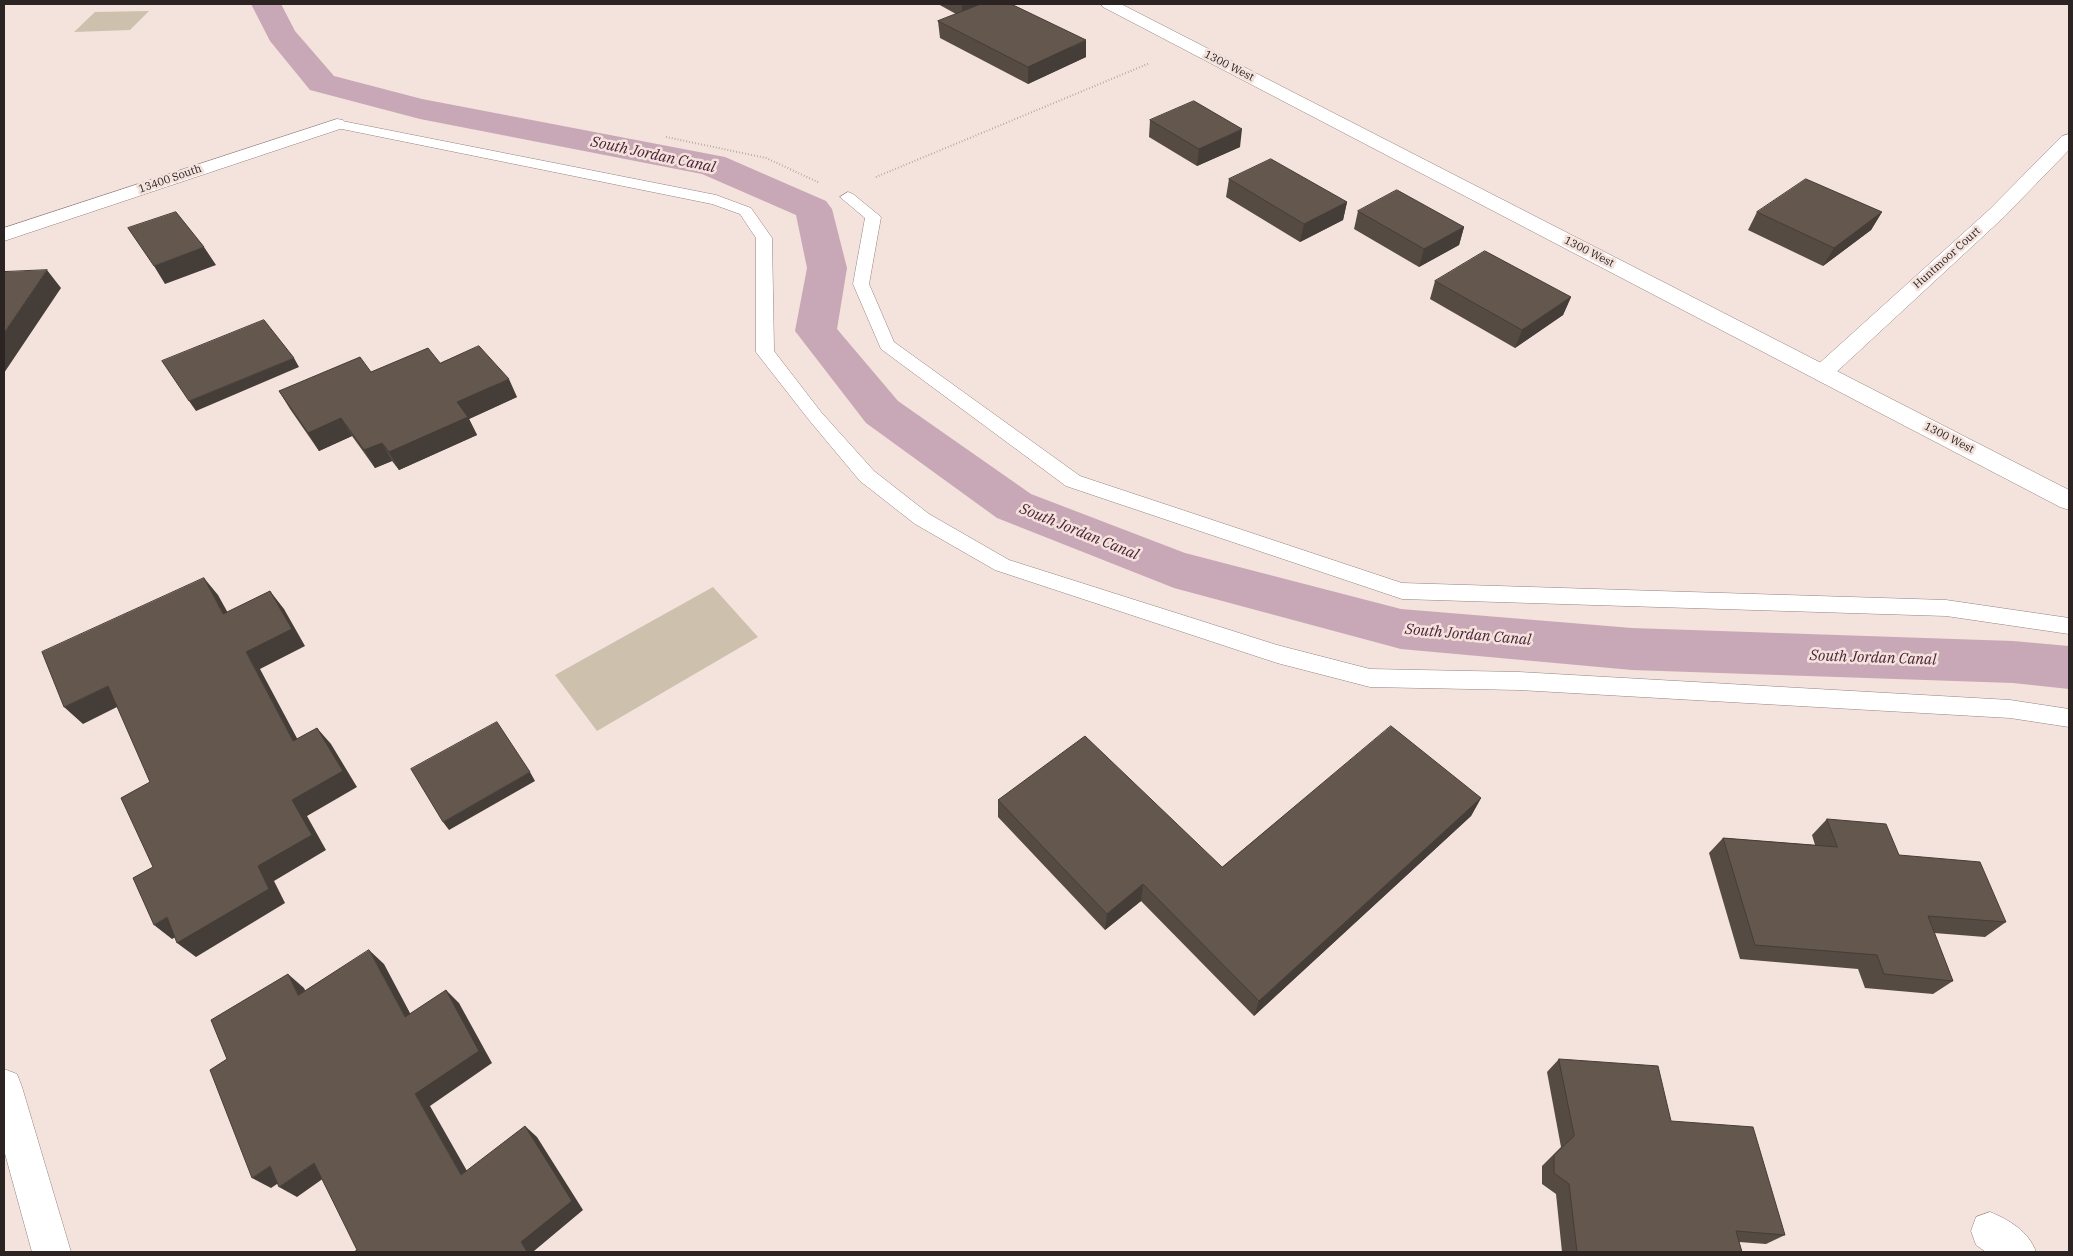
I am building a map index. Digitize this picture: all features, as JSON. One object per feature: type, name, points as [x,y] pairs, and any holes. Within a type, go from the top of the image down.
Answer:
[{"type":"street","name":"1300 West","points":[[1109,4],[2069,501]]},
{"type":"street","name":"13400 South","points":[[4,235],[337,124]]},
{"type":"street","name":"Huntmoor Court","points":[[1822,372],[1997,213],[2069,140]]},
{"type":"street","points":[[4,1087],[52,1252]]},
{"type":"lane","points":[[337,124],[716,200],[746,211],[764,238],[765,352],[815,416],[868,476],[922,519],[1002,565],[1277,654],[1370,678],[1519,681],[1991,708],[2069,718]]},
{"type":"lane","points":[[848,197],[873,218],[861,284],[887,346],[1073,481],[1402,591],[1946,608],[2069,626]]},
{"type":"path","points":[[868,180],[1157,60]]},
{"type":"path","points":[[666,137],[766,158],[824,184]]},
{"type":"shaded area","points":[[149,11],[130,30],[74,32],[95,12]]},
{"type":"shaded area","points":[[713,587],[758,637],[597,731],[555,675]]},
{"type":"building","points":[[981,4],[1011,4],[1086,40],[1028,67],[938,21]]},
{"type":"building","points":[[1194,101],[1242,129],[1199,149],[1150,120]]},
{"type":"building","points":[[1271,159],[1347,202],[1304,224],[1229,179]]},
{"type":"building","points":[[1806,179],[1882,212],[1834,248],[1757,212]]},
{"type":"building","points":[[1397,190],[1464,227],[1424,249],[1358,211]]},
{"type":"building","points":[[176,212],[204,247],[154,266],[128,228]]},
{"type":"building","points":[[1485,251],[1571,297],[1522,330],[1435,281]]},
{"type":"building","points":[[47,270],[4,333],[4,272]]},
{"type":"building","points":[[264,320],[294,358],[189,401],[162,361]]},
{"type":"building","points":[[479,346],[509,379],[457,402],[468,417],[389,452],[382,443],[364,450],[341,418],[308,433],[279,391],[360,357],[371,372],[428,348],[440,363]]},
{"type":"building","points":[[204,578],[223,614],[270,591],[292,629],[246,652],[293,741],[317,728],[343,771],[292,800],[312,835],[258,866],[269,889],[177,943],[167,917],[154,925],[133,878],[153,867],[121,798],[150,782],[108,686],[64,707],[42,652]]},
{"type":"building","points":[[497,722],[530,772],[443,822],[411,769]]},
{"type":"building","points":[[1391,726],[1481,798],[1259,1001],[1143,884],[1107,914],[998,800],[1085,736],[1222,867]]},
{"type":"building","points":[[1827,819],[1886,824],[1899,855],[1980,862],[2006,922],[1928,916],[1953,981],[1884,974],[1877,955],[1755,945],[1723,838],[1837,847]]},
{"type":"building","points":[[369,950],[405,1017],[446,990],[479,1051],[415,1094],[461,1175],[525,1126],[572,1201],[521,1242],[527,1252],[354,1252],[357,1250],[314,1163],[279,1187],[270,1166],[252,1178],[210,1070],[227,1059],[211,1020],[288,974],[298,995]]},
{"type":"building","points":[[1559,1059],[1658,1066],[1671,1121],[1753,1127],[1785,1235],[1736,1231],[1742,1252],[1577,1252],[1569,1184],[1554,1173],[1554,1155],[1574,1136]]},
{"type":"waterway","name":"South Jordan Canal","points":[[266,4],[281,34],[322,83],[420,109],[712,165],[813,209],[827,268],[816,331],[882,412],[1014,506],[1174,569],[1401,629],[1632,649],[2013,662],[2069,668]]}]
